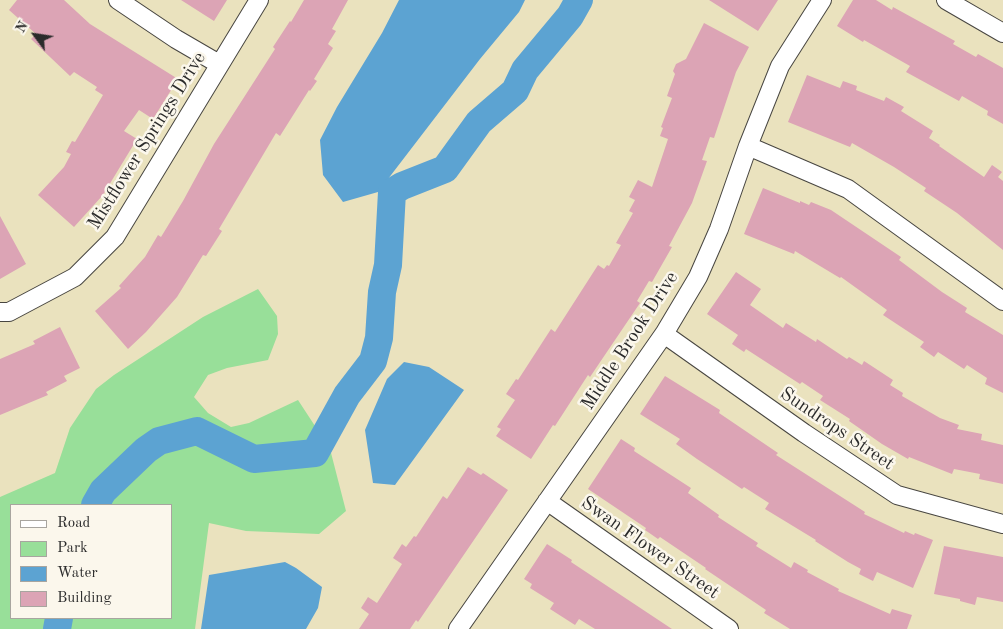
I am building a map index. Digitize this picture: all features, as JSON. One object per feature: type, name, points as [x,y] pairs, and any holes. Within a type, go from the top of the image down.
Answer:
[{"type":"street","points":[[118,0],[176,39],[219,64]]},
{"type":"street","name":"Mistflower Springs Drive","points":[[0,312],[9,312],[75,277],[115,237],[258,0]]},
{"type":"street","name":"Middle Brook Drive","points":[[458,629],[664,334],[698,277],[719,229],[748,146],[780,66],[822,0]]},
{"type":"street","points":[[946,0],[1003,33]]},
{"type":"street","points":[[748,146],[848,189],[1003,301]]},
{"type":"street","name":"Sundrops Street","points":[[664,334],[804,433],[898,495],[1003,524]]},
{"type":"street","name":"Swan Flower Street","points":[[547,501],[729,629]]},
{"type":"green space","points":[[258,289],[277,316],[278,334],[268,360],[227,368],[208,375],[194,397],[208,413],[231,427],[249,423],[298,400],[330,449],[346,511],[319,534],[246,531],[209,523],[195,629],[0,629],[0,497],[55,473],[70,428],[96,389],[114,375],[203,317]]},
{"type":"water","points":[[399,0],[525,0],[519,12],[480,59],[378,192],[343,202],[323,175],[320,140]]},
{"type":"water","points":[[404,362],[429,367],[464,390],[395,485],[373,483],[365,430],[387,379]]},
{"type":"water","points":[[285,562],[322,587],[318,608],[306,629],[201,629],[209,575]]},
{"type":"building","points":[[17,0],[64,0],[90,24],[178,79],[153,119],[139,110],[124,131],[137,139],[103,195],[74,227],[38,195],[64,167],[71,154],[66,152],[72,141],[75,142],[103,95],[95,90],[97,87],[74,72],[70,76],[31,39],[36,34],[9,10]]},
{"type":"building","points":[[181,0],[227,0],[214,21]]},
{"type":"building","points":[[304,0],[348,0],[332,29],[336,31],[328,44],[333,48],[314,79],[317,81],[309,90],[280,136],[276,133],[219,229],[222,231],[206,256],[203,255],[177,297],[128,349],[95,311],[121,288],[119,286],[145,257],[158,235],[161,237],[214,144]]},
{"type":"building","points":[[709,0],[778,0],[758,31]]},
{"type":"building","points":[[853,0],[876,0],[892,10],[893,7],[955,41],[953,44],[976,57],[978,54],[1003,68],[1003,124],[987,115],[988,111],[962,96],[959,101],[906,72],[910,66],[864,40],[863,42],[837,26]]},
{"type":"building","points":[[704,23],[749,47],[736,72],[714,138],[710,137],[702,160],[707,161],[692,203],[669,246],[672,247],[652,282],[649,281],[637,301],[640,303],[531,459],[496,436],[501,429],[497,427],[515,400],[506,394],[516,379],[518,380],[551,329],[555,332],[598,265],[604,269],[607,265],[609,266],[621,245],[616,243],[633,213],[629,211],[635,200],[629,197],[638,180],[652,187],[668,139],[660,136],[663,128],[661,127],[672,98],[667,96],[675,74],[673,71],[676,64],[686,59]]},
{"type":"building","points":[[807,75],[840,88],[843,81],[857,86],[856,90],[884,101],[886,97],[904,107],[901,111],[933,131],[929,138],[984,177],[992,165],[1002,172],[998,177],[1003,181],[1003,250],[957,213],[924,191],[926,188],[894,167],[852,143],[850,147],[788,122]]},
{"type":"building","points":[[763,188],[800,203],[800,201],[809,205],[811,202],[831,210],[901,257],[899,260],[967,308],[965,312],[1003,335],[1003,393],[985,384],[987,378],[967,365],[964,369],[938,352],[934,357],[920,347],[924,342],[883,315],[887,310],[841,277],[795,251],[794,254],[744,234]]},
{"type":"building","points":[[0,216],[26,264],[0,279]]},
{"type":"building","points":[[736,272],[761,289],[750,305],[783,328],[786,323],[816,342],[817,339],[847,359],[849,357],[862,365],[864,361],[893,380],[890,385],[903,393],[902,396],[940,418],[959,425],[957,429],[982,434],[981,440],[1003,445],[1003,484],[979,479],[980,474],[954,469],[952,474],[909,457],[908,459],[882,444],[849,421],[850,419],[820,400],[823,396],[802,382],[800,384],[746,349],[744,352],[732,344],[738,335],[707,314]]},
{"type":"building","points":[[60,327],[80,368],[64,376],[67,381],[46,392],[48,395],[0,415],[0,359],[35,344],[33,341]]},
{"type":"building","points":[[665,376],[720,410],[719,413],[778,453],[776,455],[865,512],[864,514],[904,533],[905,531],[914,535],[915,533],[933,540],[913,588],[877,572],[873,581],[859,574],[861,569],[765,509],[769,503],[744,487],[742,489],[697,459],[676,444],[680,439],[640,414]]},
{"type":"building","points":[[621,439],[635,448],[634,451],[691,488],[688,493],[719,515],[718,517],[758,543],[756,546],[791,568],[794,562],[808,570],[807,572],[839,589],[838,591],[890,614],[892,609],[912,615],[907,629],[790,629],[764,613],[766,610],[660,537],[658,539],[645,530],[646,528],[588,489]]},
{"type":"building","points":[[468,467],[481,475],[483,473],[508,490],[418,622],[416,620],[410,629],[359,629],[369,614],[361,608],[368,597],[377,603],[402,564],[393,558],[402,544],[406,547],[414,536],[416,537],[443,496],[447,499]]},
{"type":"building","points":[[547,544],[672,629],[595,629],[579,619],[575,625],[550,609],[554,603],[530,588],[532,584],[524,579]]},
{"type":"building","points":[[944,546],[1003,557],[1003,602],[977,597],[975,605],[960,601],[960,599],[934,594]]},
{"type":"waterway","points":[[96,504],[103,491],[146,450],[159,441],[197,431],[254,459],[315,453],[347,395],[373,361],[379,338],[382,292],[388,265],[392,192],[402,186],[445,169],[479,122],[515,91],[525,70],[570,16],[579,0]]},
{"type":"waterway","points":[[57,629],[59,619]]}]
